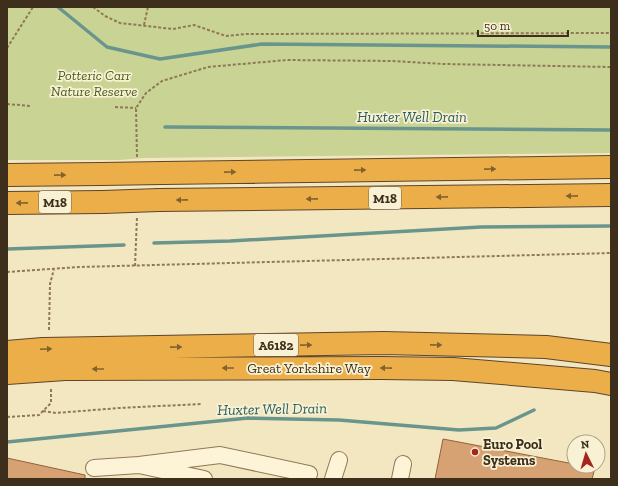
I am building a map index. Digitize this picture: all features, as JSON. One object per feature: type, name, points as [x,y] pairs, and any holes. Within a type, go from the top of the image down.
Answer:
[{"type":"highway","name":"M18","points":[[7,175],[611,167]]},
{"type":"highway","name":"M18","points":[[7,203],[159,200],[611,196]]},
{"type":"highway","name":"Great Yorkshire Way","points":[[7,352],[43,349],[384,343],[546,347],[611,355]]},
{"type":"highway","name":"Great Yorkshire Way","points":[[7,373],[65,369],[453,369],[595,381],[611,384]]},
{"type":"highway","points":[[453,369],[498,383],[611,397]]},
{"type":"lane","points":[[94,468],[139,465],[220,455],[276,473],[309,474]]},
{"type":"lane","points":[[333,479],[339,460]]},
{"type":"lane","points":[[139,465],[204,479]]},
{"type":"path","points":[[7,48],[33,7]]},
{"type":"path","points":[[93,7],[105,16],[120,23],[173,29],[194,25],[226,36],[247,34],[611,33]]},
{"type":"path","points":[[144,25],[148,7]]},
{"type":"path","points":[[137,163],[136,108],[146,93],[162,82],[208,67],[287,60],[392,61],[444,64],[611,67]]},
{"type":"path","points":[[7,104],[31,106]]},
{"type":"path","points":[[115,107],[136,108]]},
{"type":"path","points":[[135,266],[138,213]]},
{"type":"path","points":[[7,272],[135,266],[611,253]]},
{"type":"path","points":[[49,330],[50,284],[54,269]]},
{"type":"path","points":[[7,417],[39,415],[51,404],[51,387]]},
{"type":"path","points":[[43,411],[56,413],[201,404]]},
{"type":"green space","name":"Potteric Carr Nature Reserve","points":[[7,7],[611,7],[611,153],[144,158],[119,160],[7,160]]},
{"type":"building","name":"Euro Pool Systems","points":[[443,439],[566,462],[566,474],[593,474],[592,479],[435,479]]},
{"type":"building","points":[[7,458],[85,475],[85,479],[7,479]]},
{"type":"waterway","points":[[58,7],[107,47],[160,59],[262,44],[611,47]]},
{"type":"waterway","name":"Huxter Well Drain","points":[[165,127],[611,130]]},
{"type":"waterway","points":[[154,243],[230,241],[481,227],[611,226]]},
{"type":"waterway","points":[[7,249],[124,245]]},
{"type":"waterway","name":"Huxter Well Drain","points":[[7,442],[248,418],[339,420],[459,430],[496,428],[534,410]]},
{"type":"place","name":"Euro Pool Systems","points":[[475,452]]}]
